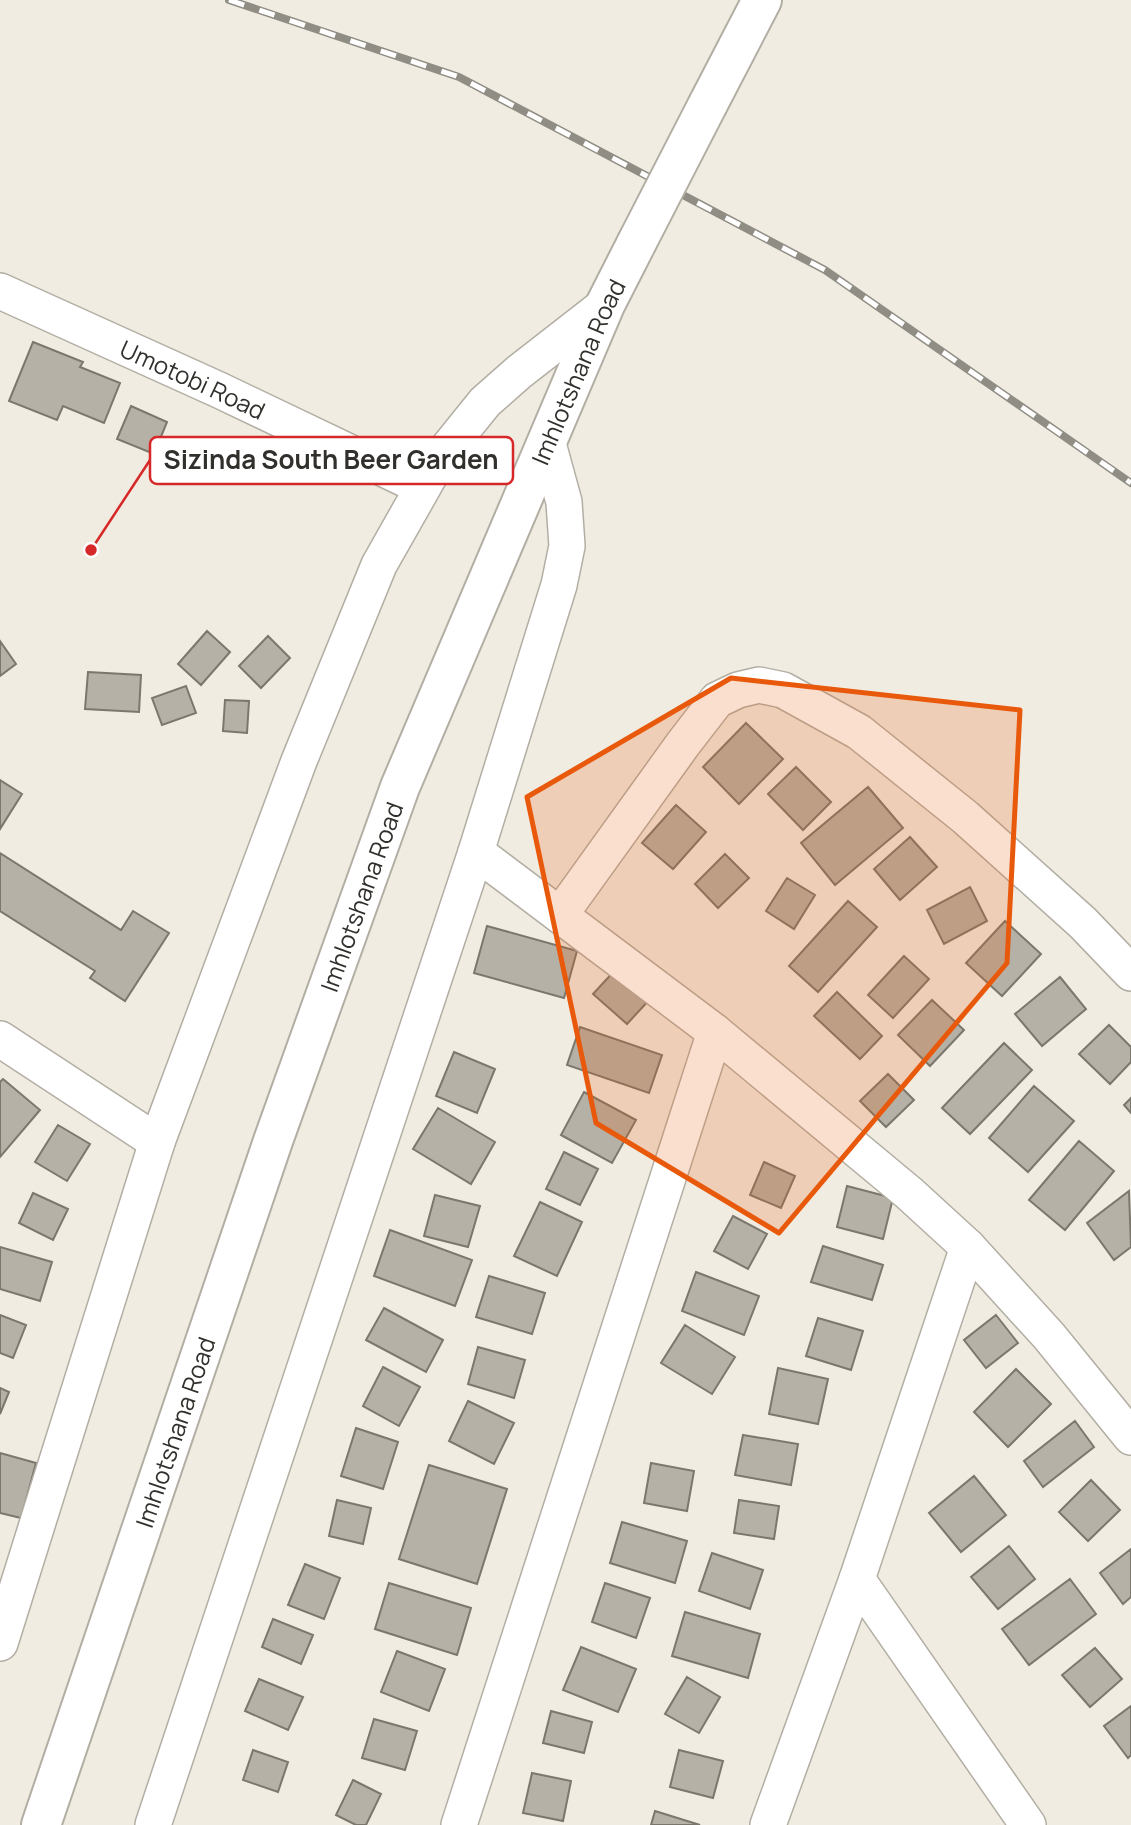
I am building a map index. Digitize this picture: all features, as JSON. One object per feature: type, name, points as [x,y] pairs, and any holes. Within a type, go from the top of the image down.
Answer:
[{"type":"street","name":"Imhlotshana Road","points":[[41,1825],[273,1141],[400,788],[605,305],[762,0]]},
{"type":"street","name":"Umotobi Road","points":[[0,291],[219,390],[422,487]]},
{"type":"street","points":[[0,1643],[157,1142],[299,761],[379,565],[439,459],[485,402],[605,305]]},
{"type":"street","points":[[153,1825],[476,852],[559,585],[567,545],[564,502],[547,440]]},
{"type":"street","points":[[560,915],[717,700],[738,690],[759,685],[783,690],[859,732],[965,817],[1083,923],[1131,972]]},
{"type":"street","points":[[476,852],[715,1032],[909,1193],[968,1247],[1049,1336],[1131,1437]]},
{"type":"street","points":[[459,1825],[715,1032]]},
{"type":"street","points":[[0,1039],[157,1142]]},
{"type":"street","points":[[768,1825],[857,1579],[968,1247]]},
{"type":"street","points":[[857,1579],[1028,1825]]},
{"type":"highlighted area","points":[[731,678],[1020,710],[1007,963],[779,1233],[596,1123],[527,797]]},
{"type":"building","points":[[33,342],[83,362],[80,367],[120,383],[104,423],[63,406],[57,420],[9,401]]},
{"type":"building","points":[[131,406],[167,422],[154,454],[117,439]]},
{"type":"building","points":[[207,631],[230,652],[201,685],[178,664]]},
{"type":"building","points":[[268,636],[290,658],[261,688],[239,666]]},
{"type":"building","points":[[0,641],[16,664],[0,676]]},
{"type":"building","points":[[88,672],[141,675],[139,712],[85,709]]},
{"type":"building","points":[[186,686],[196,713],[162,725],[152,698]]},
{"type":"building","points":[[225,700],[249,701],[247,733],[223,731]]},
{"type":"building","points":[[746,723],[783,759],[739,804],[703,767]]},
{"type":"building","points":[[796,767],[831,802],[803,830],[768,794]]},
{"type":"building","points":[[0,780],[22,794],[0,829]]},
{"type":"building","points":[[868,787],[903,828],[835,885],[801,843]]},
{"type":"building","points":[[676,805],[706,832],[673,869],[642,843]]},
{"type":"building","points":[[910,837],[937,867],[900,900],[874,869]]},
{"type":"building","points":[[0,853],[121,930],[133,911],[169,933],[125,1001],[90,978],[95,971],[0,911]]},
{"type":"building","points":[[725,854],[749,878],[718,908],[695,884]]},
{"type":"building","points":[[787,878],[815,895],[794,929],[766,911]]},
{"type":"building","points":[[970,887],[987,921],[944,944],[927,910]]},
{"type":"building","points":[[848,901],[877,927],[818,992],[789,966]]},
{"type":"building","points":[[1005,921],[1041,954],[1002,996],[966,963]]},
{"type":"building","points":[[487,926],[577,951],[564,998],[474,973]]},
{"type":"building","points":[[904,956],[929,979],[893,1018],[868,995]]},
{"type":"building","points":[[617,968],[651,998],[627,1024],[593,994]]},
{"type":"building","points":[[1060,977],[1086,1009],[1042,1046],[1015,1014]]},
{"type":"building","points":[[837,992],[882,1036],[860,1059],[814,1016]]},
{"type":"building","points":[[932,1000],[964,1030],[930,1066],[898,1035]]},
{"type":"building","points":[[1109,1025],[1131,1047],[1131,1062],[1110,1084],[1079,1054]]},
{"type":"building","points":[[580,1027],[662,1055],[649,1093],[567,1065]]},
{"type":"building","points":[[1004,1043],[1032,1070],[970,1134],[942,1108]]},
{"type":"building","points":[[454,1052],[495,1069],[477,1113],[436,1096]]},
{"type":"building","points":[[888,1074],[914,1100],[886,1127],[860,1101]]},
{"type":"building","points":[[3,1079],[40,1110],[0,1157],[0,1082]]},
{"type":"building","points":[[1034,1086],[1074,1121],[1028,1172],[989,1138]]},
{"type":"building","points":[[584,1092],[636,1120],[612,1163],[561,1135]]},
{"type":"building","points":[[1131,1098],[1131,1113],[1124,1105]]},
{"type":"building","points":[[438,1108],[495,1142],[471,1184],[413,1149]]},
{"type":"building","points":[[58,1125],[90,1144],[67,1181],[35,1162]]},
{"type":"building","points":[[1079,1141],[1114,1171],[1065,1230],[1029,1200]]},
{"type":"building","points":[[564,1152],[598,1169],[580,1205],[546,1189]]},
{"type":"building","points":[[764,1162],[795,1176],[781,1208],[750,1195]]},
{"type":"building","points":[[847,1186],[893,1198],[883,1239],[837,1227]]},
{"type":"building","points":[[1129,1191],[1131,1247],[1114,1260],[1087,1223]]},
{"type":"building","points":[[33,1193],[68,1209],[53,1240],[19,1223]]},
{"type":"building","points":[[435,1195],[480,1206],[468,1247],[424,1236]]},
{"type":"building","points":[[540,1202],[582,1222],[557,1276],[514,1256]]},
{"type":"building","points":[[733,1216],[767,1234],[748,1269],[714,1251]]},
{"type":"building","points":[[390,1230],[472,1260],[455,1306],[374,1276]]},
{"type":"building","points":[[823,1246],[883,1265],[872,1300],[811,1282]]},
{"type":"building","points":[[0,1247],[52,1262],[40,1301],[0,1289]]},
{"type":"building","points":[[696,1272],[759,1296],[744,1335],[682,1311]]},
{"type":"building","points":[[489,1276],[545,1293],[532,1334],[476,1317]]},
{"type":"building","points":[[384,1308],[443,1340],[426,1372],[366,1340]]},
{"type":"building","points":[[0,1315],[26,1325],[13,1358],[0,1353]]},
{"type":"building","points":[[996,1315],[1018,1343],[986,1368],[964,1340]]},
{"type":"building","points":[[818,1318],[863,1331],[851,1370],[806,1356]]},
{"type":"building","points":[[685,1325],[735,1357],[712,1394],[661,1363]]},
{"type":"building","points":[[478,1347],[525,1360],[514,1398],[468,1384]]},
{"type":"building","points":[[383,1367],[420,1387],[399,1426],[363,1406]]},
{"type":"building","points":[[778,1368],[828,1379],[818,1424],[769,1414]]},
{"type":"building","points":[[1016,1369],[1051,1404],[1008,1447],[974,1412]]},
{"type":"building","points":[[0,1388],[9,1392],[0,1414]]},
{"type":"building","points":[[468,1401],[514,1423],[494,1464],[449,1441]]},
{"type":"building","points":[[1075,1421],[1094,1447],[1043,1487],[1024,1461]]},
{"type":"building","points":[[356,1428],[398,1442],[383,1489],[341,1476]]},
{"type":"building","points":[[743,1435],[798,1444],[791,1485],[735,1475]]},
{"type":"building","points":[[0,1453],[36,1463],[21,1518],[0,1513]]},
{"type":"building","points":[[651,1463],[694,1471],[687,1511],[644,1503]]},
{"type":"building","points":[[429,1465],[507,1489],[477,1584],[399,1559]]},
{"type":"building","points":[[974,1476],[1006,1515],[961,1552],[929,1513]]},
{"type":"building","points":[[1091,1480],[1120,1510],[1088,1541],[1059,1512]]},
{"type":"building","points":[[337,1500],[371,1508],[363,1544],[329,1536]]},
{"type":"building","points":[[739,1500],[779,1506],[774,1539],[734,1533]]},
{"type":"building","points":[[622,1522],[687,1541],[675,1583],[610,1563]]},
{"type":"building","points":[[1009,1546],[1035,1579],[998,1609],[971,1577]]},
{"type":"building","points":[[1131,1549],[1131,1597],[1123,1604],[1100,1573]]},
{"type":"building","points":[[712,1553],[763,1570],[750,1609],[699,1591]]},
{"type":"building","points":[[305,1564],[340,1578],[324,1619],[288,1605]]},
{"type":"building","points":[[1070,1579],[1096,1614],[1029,1665],[1002,1629]]},
{"type":"building","points":[[389,1583],[471,1608],[457,1655],[375,1629]]},
{"type":"building","points":[[605,1583],[650,1598],[636,1638],[592,1622]]},
{"type":"building","points":[[685,1612],[760,1634],[748,1678],[672,1656]]},
{"type":"building","points":[[273,1619],[313,1635],[301,1664],[262,1647]]},
{"type":"building","points":[[581,1647],[636,1669],[618,1712],[563,1690]]},
{"type":"building","points":[[1095,1648],[1122,1679],[1090,1707],[1062,1675]]},
{"type":"building","points":[[397,1651],[445,1669],[429,1711],[381,1692]]},
{"type":"building","points":[[687,1677],[720,1697],[699,1733],[665,1714]]},
{"type":"building","points":[[259,1679],[303,1697],[288,1730],[245,1711]]},
{"type":"building","points":[[1131,1706],[1131,1755],[1128,1758],[1104,1726]]},
{"type":"building","points":[[551,1711],[592,1722],[584,1753],[543,1743]]},
{"type":"building","points":[[374,1719],[417,1731],[405,1770],[362,1758]]},
{"type":"building","points":[[253,1750],[288,1762],[278,1792],[243,1780]]},
{"type":"building","points":[[679,1750],[723,1761],[713,1798],[670,1787]]},
{"type":"building","points":[[532,1773],[571,1781],[563,1821],[523,1813]]},
{"type":"building","points":[[353,1780],[381,1794],[366,1825],[356,1825],[336,1815]]},
{"type":"building","points":[[655,1811],[700,1825],[651,1825]]},
{"type":"railway","points":[[229,0],[459,77],[825,270],[1131,483]]},
{"type":"place","name":"Sizinda South Beer Garden","points":[[91,550]]}]
